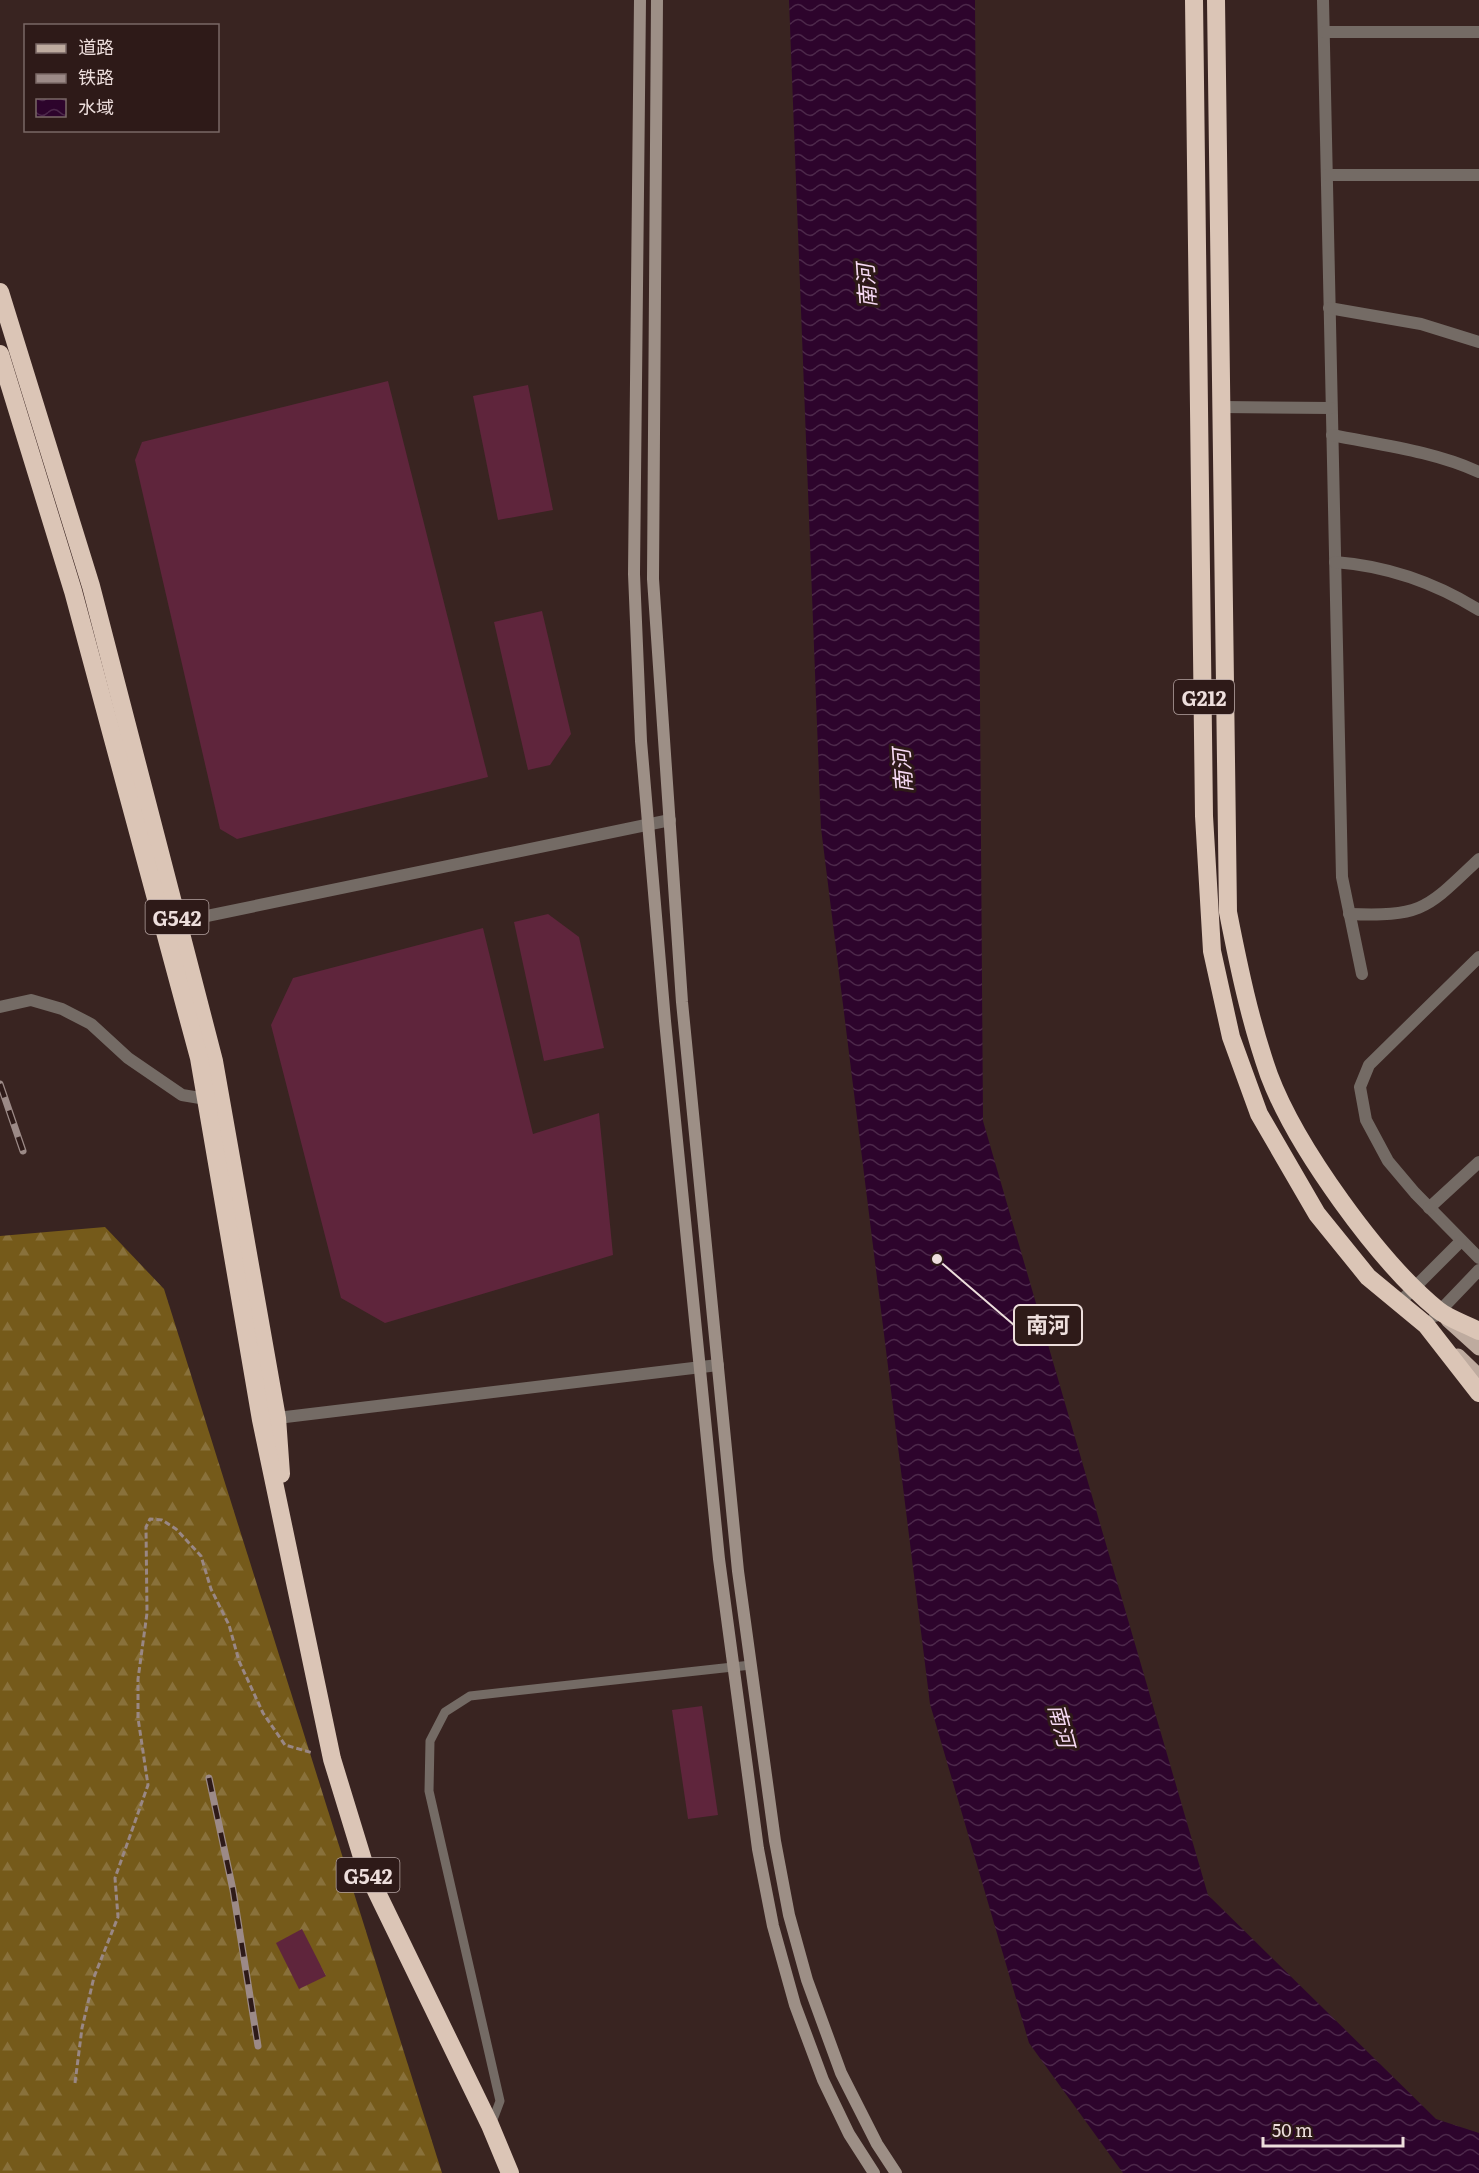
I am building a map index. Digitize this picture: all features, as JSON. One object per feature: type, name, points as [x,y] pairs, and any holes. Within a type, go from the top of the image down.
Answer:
[{"type":"highway","name":"G212","points":[[1194,0],[1204,816],[1212,951],[1231,1037],[1259,1114],[1317,1214],[1368,1276],[1398,1305],[1426,1325]]},
{"type":"highway","name":"G212","points":[[1216,0],[1228,912],[1245,1003],[1270,1078],[1308,1151],[1382,1254],[1440,1311]]},
{"type":"highway","name":"G542","points":[[0,292],[91,586],[199,1058],[269,1419]]},
{"type":"highway","name":"G542","points":[[0,354],[73,591],[170,924],[214,1061],[288,1556],[332,1759],[366,1870],[490,2125],[510,2173]]},
{"type":"highway","points":[[1440,1311],[1479,1331]]},
{"type":"highway","points":[[1426,1325],[1479,1393]]},
{"type":"main road","points":[[1440,1311],[1479,1348]]},
{"type":"main road","points":[[1426,1325],[1479,1376]]},
{"type":"street","points":[[640,0],[634,574],[641,741],[719,1559],[758,1849],[773,1926],[795,2005],[823,2080],[849,2134],[874,2173]]},
{"type":"street","points":[[657,0],[653,579],[682,1002],[738,1570],[775,1841],[789,1915],[807,1980],[841,2073],[877,2144],[896,2173]]},
{"type":"street","points":[[1323,0],[1342,877],[1362,974]]},
{"type":"street","points":[[1324,32],[1479,32]]},
{"type":"street","points":[[1327,175],[1479,175]]},
{"type":"street","points":[[1329,308],[1421,324],[1479,342]]},
{"type":"street","points":[[1222,407],[1332,408]]},
{"type":"street","points":[[1332,435],[1412,451],[1462,464],[1479,472]]},
{"type":"street","points":[[1335,562],[1362,564],[1401,573],[1450,592],[1479,610]]},
{"type":"street","points":[[170,924],[670,820]]},
{"type":"street","points":[[1349,914],[1407,914],[1434,902],[1479,859]]},
{"type":"street","points":[[1479,957],[1369,1065],[1359,1087],[1366,1120],[1388,1161],[1429,1208],[1479,1258]]},
{"type":"street","points":[[0,1007],[31,1000],[62,1009],[91,1024],[128,1058],[182,1095],[206,1099]]},
{"type":"street","points":[[1429,1208],[1479,1162]]},
{"type":"street","points":[[1398,1305],[1461,1241]]},
{"type":"street","points":[[1426,1325],[1479,1270]]},
{"type":"street","points":[[269,1419],[718,1365]]},
{"type":"lane","points":[[490,2125],[500,2101],[429,1791],[430,1741],[445,1712],[470,1696],[734,1669],[751,1665]]},
{"type":"path","points":[[75,2083],[82,2028],[94,1977],[118,1917],[115,1878],[148,1785],[138,1718],[138,1679],[147,1613],[146,1527],[150,1519],[162,1520],[176,1528],[201,1556],[210,1589],[229,1624],[239,1661],[263,1713],[285,1745],[332,1759]]},
{"type":"green space","points":[[105,1227],[164,1289],[442,2173],[0,2173],[0,1236]]},
{"type":"water","points":[[789,0],[975,0],[983,1121],[1208,1895],[1436,2119],[1479,2133],[1479,2173],[1123,2173],[1029,2043],[930,1704],[821,828]]},
{"type":"building","points":[[388,381],[488,777],[237,839],[220,829],[135,460],[142,442]]},
{"type":"building","points":[[528,385],[553,510],[498,520],[473,396]]},
{"type":"building","points":[[542,611],[571,734],[550,765],[528,770],[494,622]]},
{"type":"building","points":[[548,914],[579,937],[604,1048],[544,1061],[514,922]]},
{"type":"building","points":[[483,928],[533,1134],[599,1113],[613,1255],[385,1323],[341,1298],[271,1025],[293,978]]},
{"type":"building","points":[[702,1706],[718,1815],[688,1819],[672,1710]]},
{"type":"building","points":[[302,1929],[326,1976],[299,1989],[276,1943]]},
{"type":"railway","points":[[0,1084],[23,1151]]},
{"type":"railway","points":[[209,1778],[233,1890],[258,2046]]},
{"type":"place","name":"南河","points":[[937,1259]]}]
